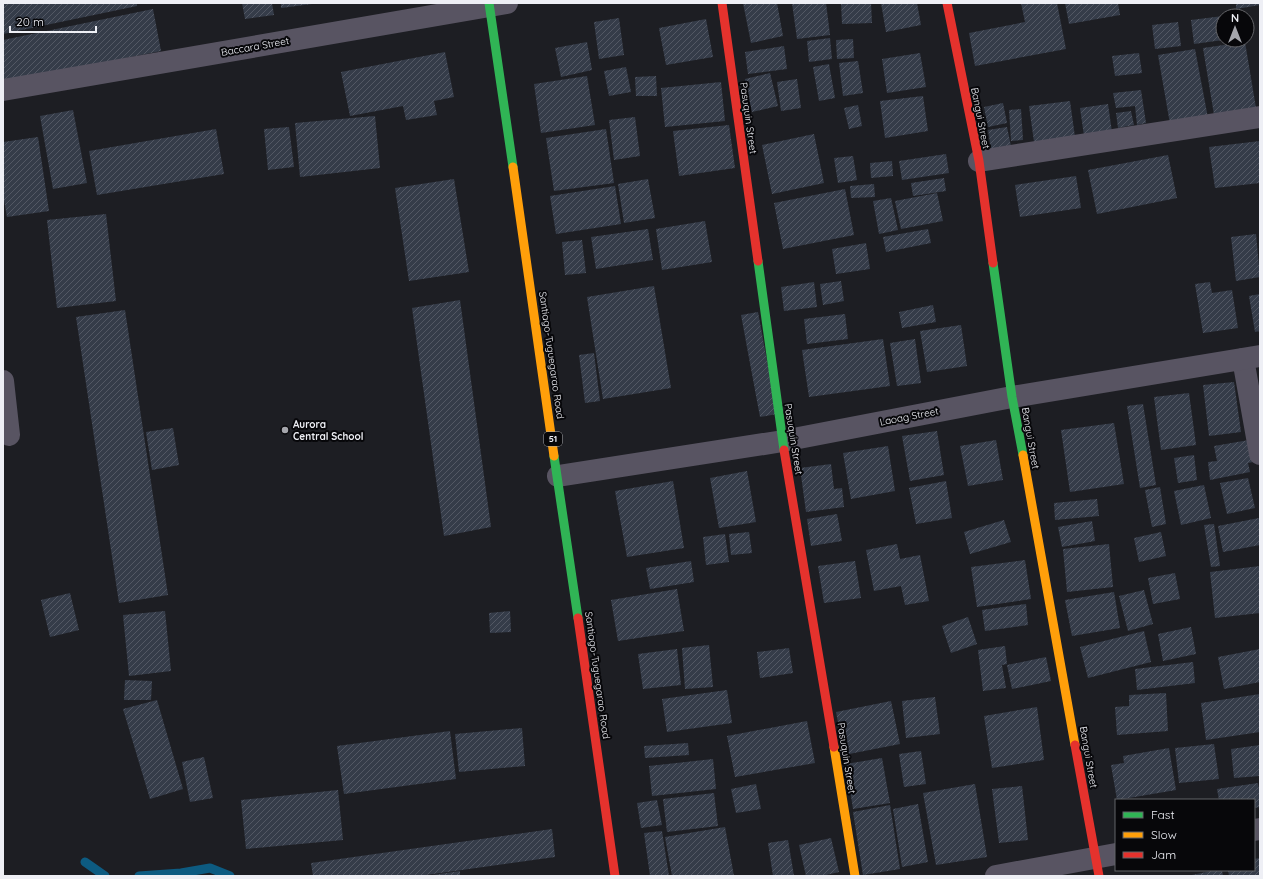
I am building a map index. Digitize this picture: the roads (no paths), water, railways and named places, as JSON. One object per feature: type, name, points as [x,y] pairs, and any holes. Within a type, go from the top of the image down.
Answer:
[{"type":"main road","name":"Pasuquin Street","points":[[722,3],[783,441],[855,876]]},
{"type":"main road","name":"Bangui Street","points":[[947,3],[979,161],[1012,397],[1104,862]]},
{"type":"main road","name":"Santiago-Tuguegarao Road","points":[[495,4],[558,476],[615,876]]},
{"type":"street","name":"Baccara Street","points":[[3,90],[495,4]]},
{"type":"street","points":[[979,161],[1260,117]]},
{"type":"street","name":"Laoag Street","points":[[558,476],[783,441],[1012,397],[1252,357]]},
{"type":"street","points":[[1252,357],[1260,454]]},
{"type":"street","points":[[3,381],[9,435]]},
{"type":"street","points":[[996,876],[1104,862]]},
{"type":"waterway","points":[[85,862],[105,876]]},
{"type":"waterway","points":[[139,876],[181,873],[210,868],[230,876]]},
{"type":"place","name":"Aurora Central School","points":[[285,430]]}]
